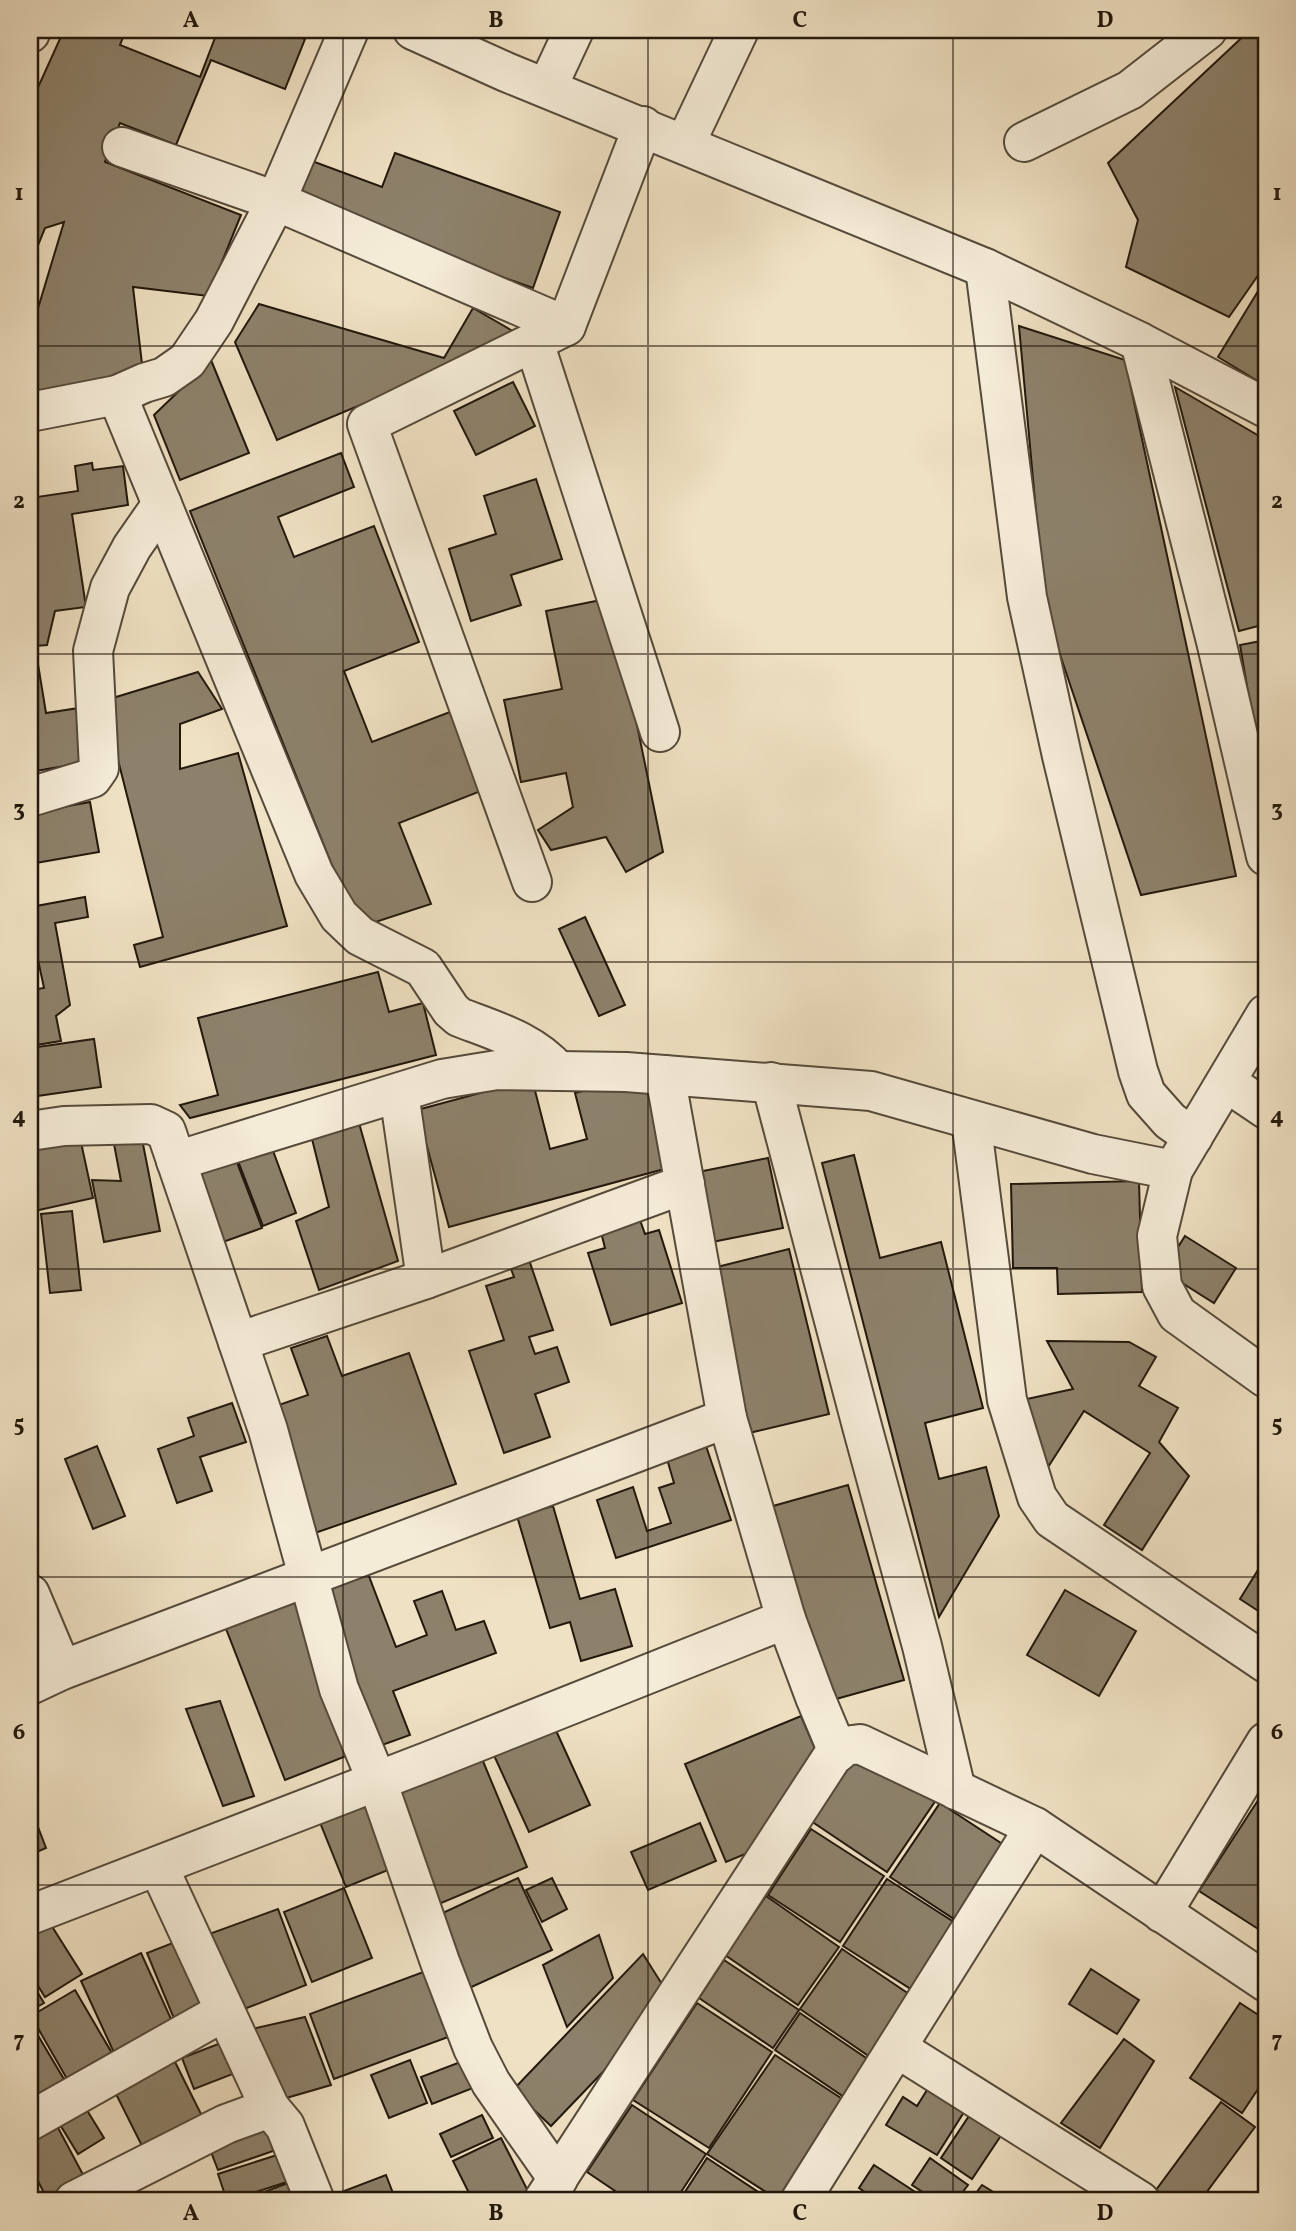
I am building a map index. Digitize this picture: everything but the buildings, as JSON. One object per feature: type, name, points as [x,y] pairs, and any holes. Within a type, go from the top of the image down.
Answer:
[{"type":"street","points":[[30,412],[117,395],[164,377],[187,361],[214,321],[276,201],[349,30]]},
{"type":"street","points":[[413,30],[547,89],[985,268],[1140,342],[1266,408]]},
{"type":"street","points":[[547,89],[575,30]]},
{"type":"street","points":[[685,144],[739,30]]},
{"type":"street","points":[[1024,142],[1130,90],[1207,30]]},
{"type":"street","points":[[532,882],[367,424],[550,334],[643,127]]},
{"type":"street","points":[[122,147],[276,201],[550,334],[660,732]]},
{"type":"street","points":[[985,268],[1027,597],[1065,769],[1138,1071],[1146,1094],[1170,1121],[1193,1137]]},
{"type":"street","points":[[1140,342],[1216,641],[1266,856]]},
{"type":"street","points":[[117,395],[314,874],[339,916],[360,936],[423,968],[451,1010],[459,1017],[523,1042],[539,1052],[558,1071]]},
{"type":"street","points":[[30,797],[92,778],[99,768],[93,651],[110,588],[132,547],[162,503]]},
{"type":"street","points":[[1266,1014],[1173,1170],[1157,1236],[1161,1286],[1177,1314],[1266,1378]]},
{"type":"street","points":[[176,1161],[442,1079],[497,1070],[665,1074],[872,1091],[1093,1154],[1173,1170]]},
{"type":"street","points":[[665,1074],[727,1418],[786,1619],[838,1752]]},
{"type":"street","points":[[771,1082],[919,1633],[956,1790]]},
{"type":"street","points":[[1226,1082],[1266,1109]]},
{"type":"street","points":[[399,1093],[426,1279]]},
{"type":"street","points":[[971,1120],[1007,1400],[1037,1497],[1052,1519],[1266,1663]]},
{"type":"street","points":[[30,1131],[64,1126],[151,1124],[166,1131],[268,1430],[339,1689],[377,1781],[473,2048],[551,2190],[832,1757],[845,1746],[860,1744],[1035,1827],[1266,1982]]},
{"type":"street","points":[[238,1342],[426,1279],[685,1184]]},
{"type":"street","points":[[30,1594],[46,1678],[727,1418]]},
{"type":"street","points":[[30,1915],[786,1619]]},
{"type":"street","points":[[1161,1913],[1266,1742]]},
{"type":"street","points":[[800,2201],[1035,1827]]},
{"type":"street","points":[[158,1866],[270,2108],[285,2126],[314,2201]]},
{"type":"street","points":[[30,2121],[225,2011]]},
{"type":"street","points":[[897,2048],[1126,2198]]},
{"type":"street","points":[[74,2201],[226,2124],[270,2108]]}]
